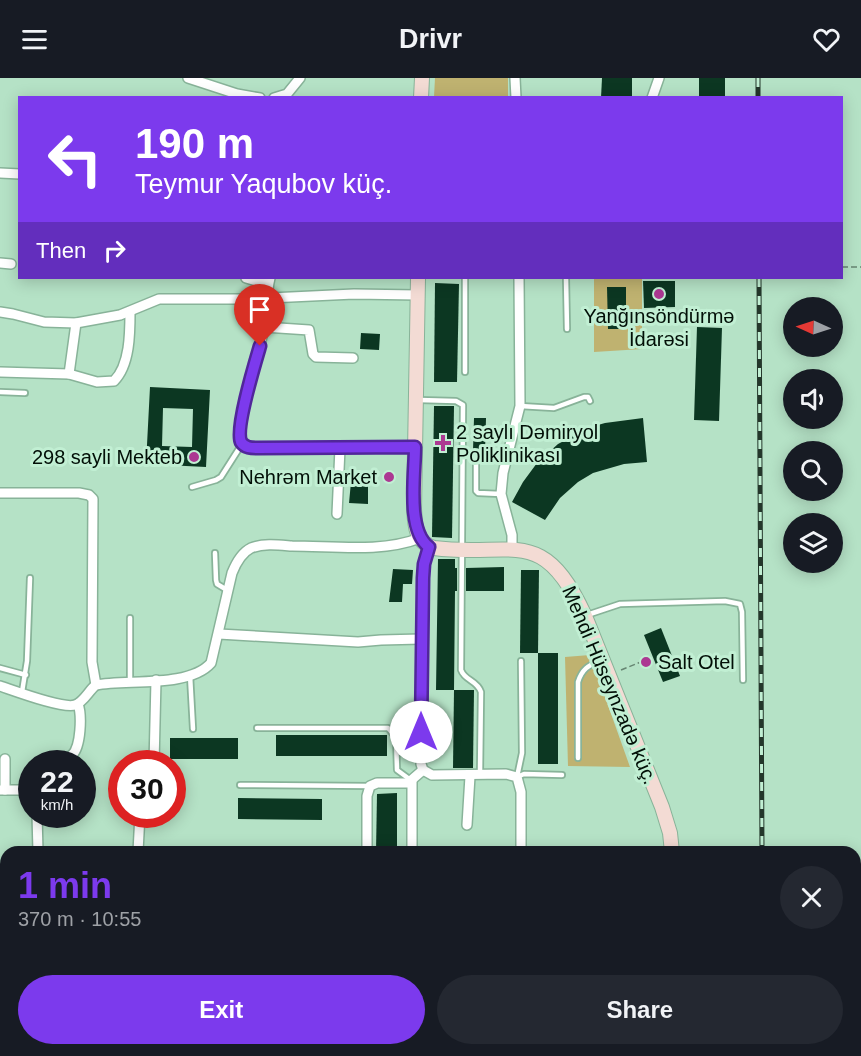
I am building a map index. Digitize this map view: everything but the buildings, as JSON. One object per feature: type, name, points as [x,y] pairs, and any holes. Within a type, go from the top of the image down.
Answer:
[{"type":"main road","points":[[421,96],[422,78]]},
{"type":"main road","points":[[418,279],[414,509],[417,531],[424,542]]},
{"type":"main road","name":"Mehdi Hüseynzadə küç.","points":[[424,542],[460,549],[512,549],[534,553],[553,565],[570,586],[585,616],[667,820],[671,846]]},
{"type":"street","points":[[188,78],[225,94],[242,96]]},
{"type":"street","points":[[289,96],[300,78]]},
{"type":"street","points":[[515,78],[516,96]]},
{"type":"street","points":[[653,96],[659,78]]},
{"type":"street","points":[[0,173],[18,174]]},
{"type":"street","points":[[0,263],[11,264]]},
{"type":"street","points":[[254,279],[269,281],[268,297],[264,327],[241,421],[242,444],[249,448],[415,447]]},
{"type":"street","points":[[512,549],[512,534],[501,494],[503,473],[520,406],[519,279]]},
{"type":"street","points":[[0,312],[44,322],[76,323],[130,312],[159,299],[418,295]]},
{"type":"street","points":[[0,372],[69,374],[97,382],[114,381],[118,377],[127,352],[130,312]]},
{"type":"street","points":[[69,374],[76,323]]},
{"type":"street","points":[[264,327],[309,330],[316,357],[353,358]]},
{"type":"street","points":[[337,514],[340,448]]},
{"type":"street","points":[[0,493],[79,493],[89,495],[93,499],[92,662],[96,685]]},
{"type":"street","points":[[0,686],[67,705],[78,704],[96,685],[156,681],[190,675],[204,670],[211,663],[228,590],[238,559],[245,552],[254,547],[269,545],[386,547],[424,542],[421,756],[423,770],[427,774],[440,776],[506,774],[517,777],[521,792],[521,846]]},
{"type":"street","points":[[219,634],[358,642],[422,639]]},
{"type":"street","points":[[154,750],[156,681]]},
{"type":"street","points":[[76,750],[81,720],[78,704]]},
{"type":"street","points":[[3,790],[5,759]]},
{"type":"street","points":[[367,846],[369,786],[377,783],[402,784],[412,781],[423,770]]},
{"type":"street","points":[[467,825],[470,776]]},
{"type":"street","points":[[412,781],[412,846]]},
{"type":"street","points":[[37,828],[38,846]]},
{"type":"street","points":[[138,846],[139,828]]},
{"type":"lane","points":[[465,279],[465,372]]},
{"type":"lane","points":[[566,279],[567,329]]},
{"type":"lane","points":[[0,392],[25,393]]},
{"type":"lane","points":[[520,406],[554,408],[584,397],[588,397],[590,401]]},
{"type":"lane","points":[[416,400],[456,401],[463,405],[460,670],[466,677],[477,683],[481,692],[480,775]]},
{"type":"lane","points":[[192,487],[221,477],[242,444]]},
{"type":"lane","points":[[476,459],[476,491],[501,494]]},
{"type":"lane","points":[[215,554],[216,580],[228,590]]},
{"type":"lane","points":[[22,693],[26,675],[30,578]]},
{"type":"lane","points":[[585,616],[620,604],[736,602],[740,604],[742,612],[743,680]]},
{"type":"lane","points":[[130,618],[130,682]]},
{"type":"lane","points":[[578,758],[580,673],[602,658]]},
{"type":"lane","points":[[517,777],[522,753],[521,661]]},
{"type":"lane","points":[[0,668],[26,675]]},
{"type":"lane","points":[[190,675],[193,729]]},
{"type":"lane","points":[[257,728],[388,728],[393,730],[396,737],[397,770],[412,781]]},
{"type":"lane","points":[[517,777],[524,774],[562,775]]},
{"type":"lane","points":[[240,785],[369,786]]},
{"type":"path","points":[[843,267],[861,267]]},
{"type":"path","points":[[609,675],[648,659]]},
{"type":"shaded area","points":[[435,78],[508,78],[508,96],[434,96]]},
{"type":"shaded area","points":[[594,279],[642,279],[642,349],[594,352]]},
{"type":"shaded area","points":[[590,655],[630,767],[568,766],[565,657]]},
{"type":"railway","points":[[758,78],[758,96]]},
{"type":"railway","points":[[759,279],[762,846]]},
{"type":"place","name":"Yanğınsöndürmə İdarəsi","points":[[659,294]]},
{"type":"place","name":"2 saylı Dəmiryol Poliklinikası","points":[[443,443]]},
{"type":"place","name":"298 sayli Mekteb","points":[[194,457]]},
{"type":"place","name":"Nehrəm Market","points":[[389,477]]},
{"type":"place","name":"Salt Otel","points":[[646,662]]},
{"type":"route","points":[[260,346],[241,421],[242,444],[249,448],[415,447],[415,523],[420,538],[429,547],[423,578],[421,732]]}]
